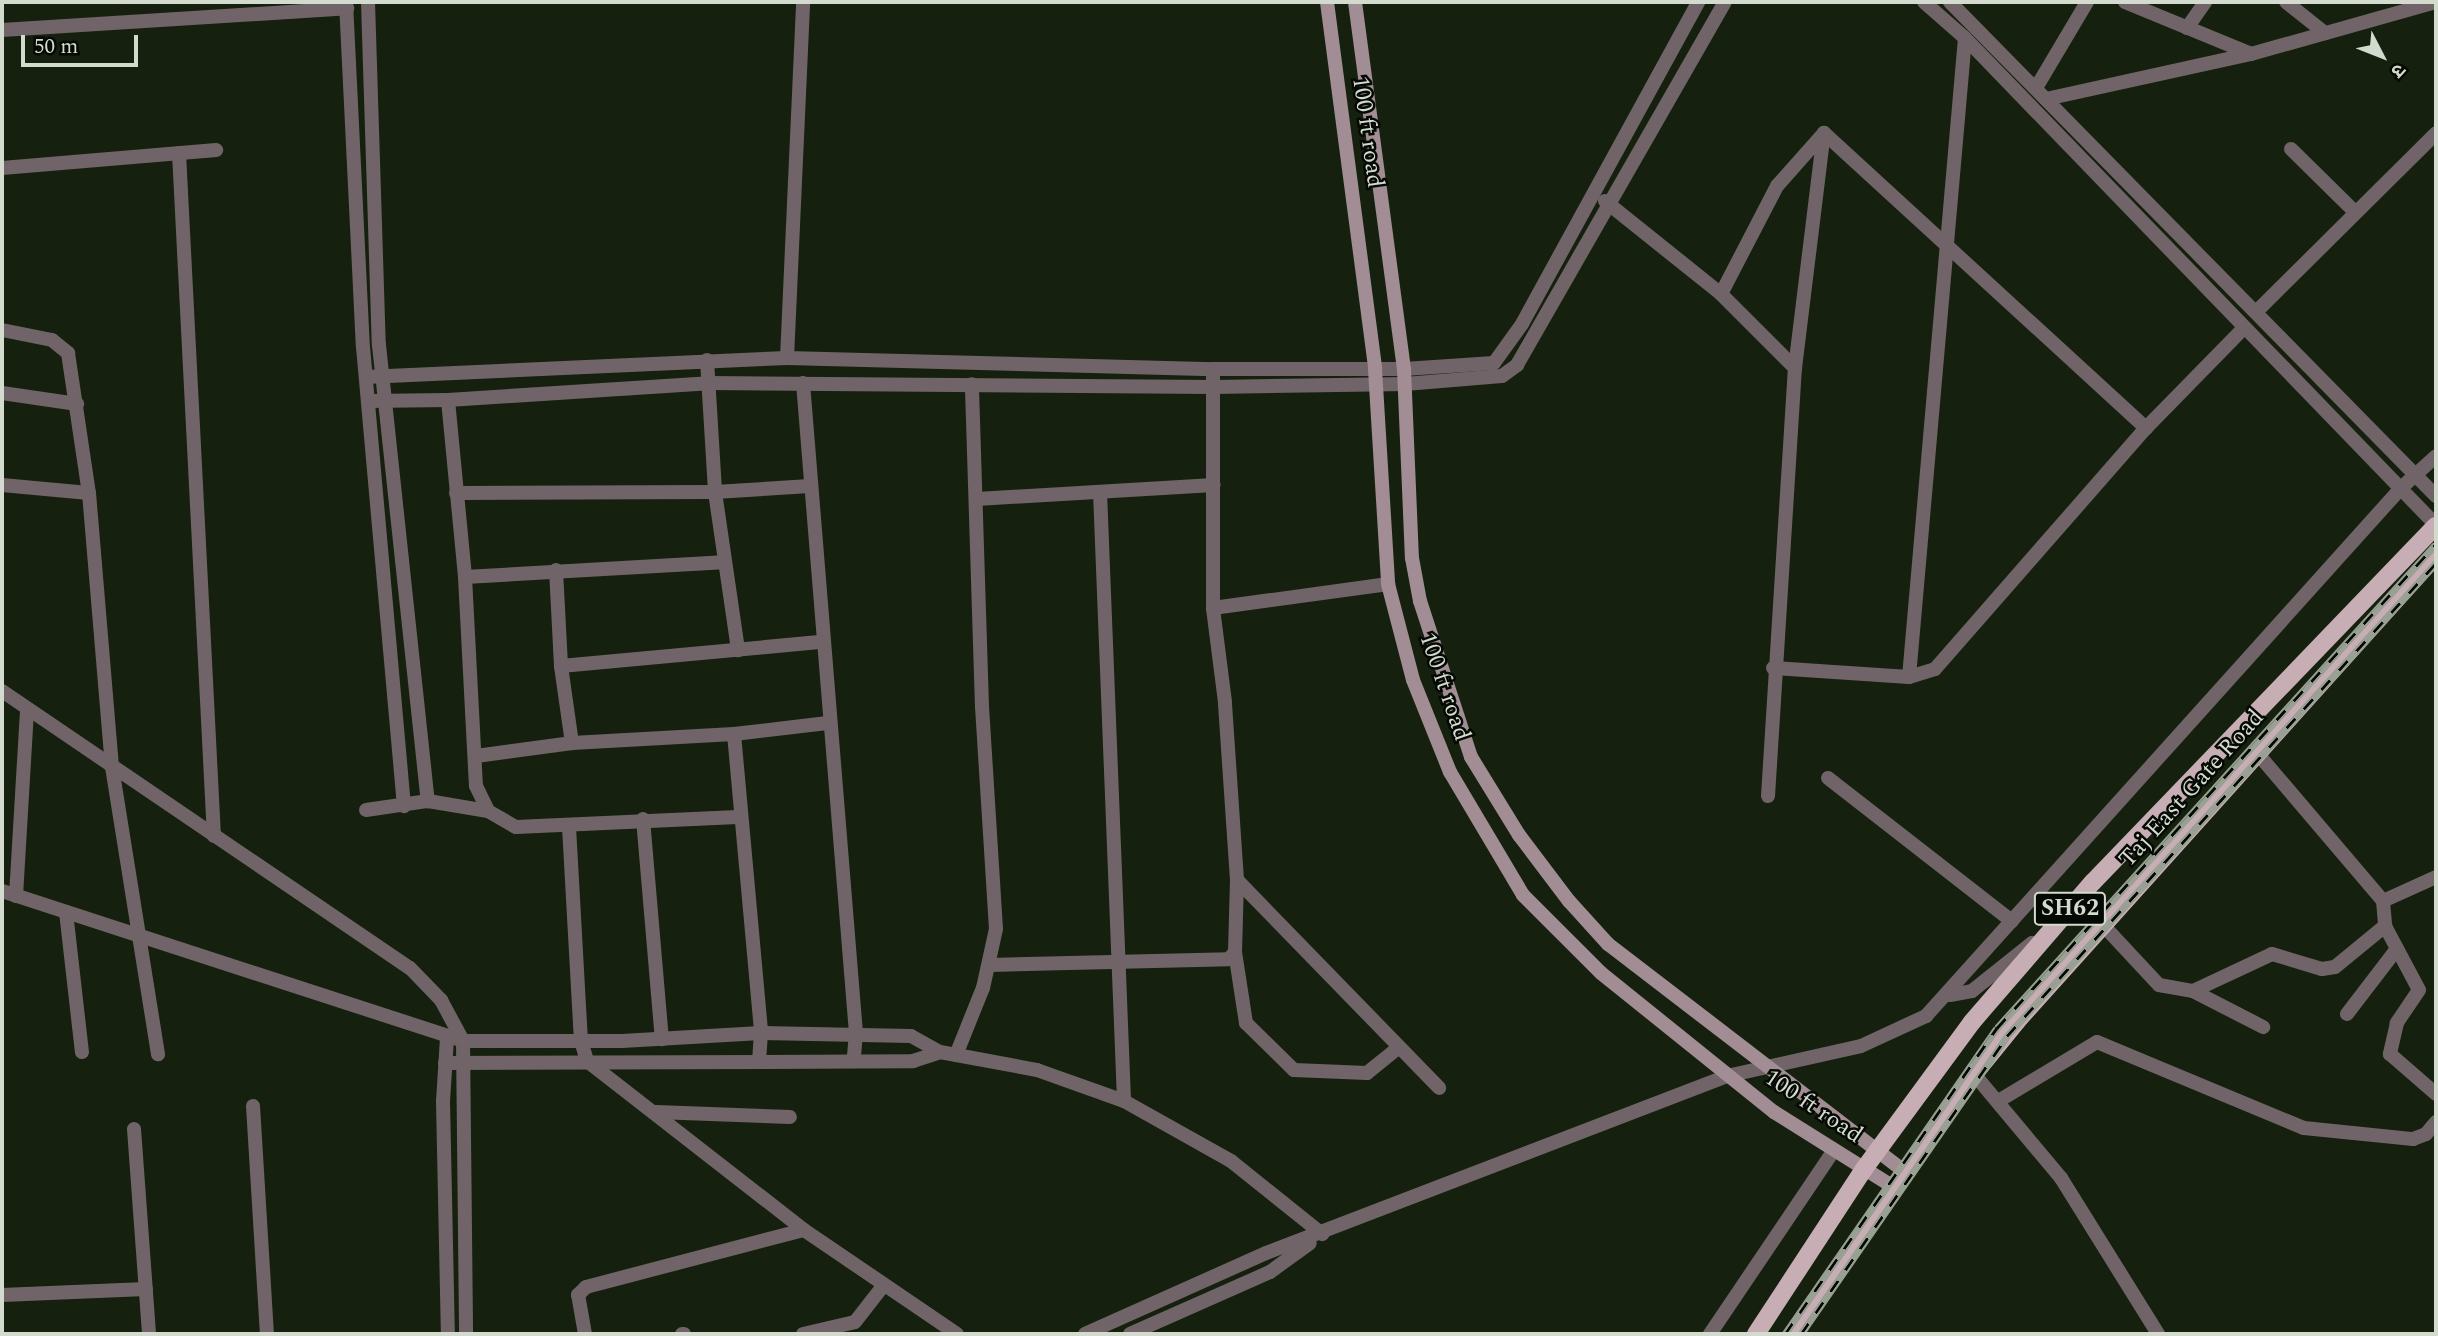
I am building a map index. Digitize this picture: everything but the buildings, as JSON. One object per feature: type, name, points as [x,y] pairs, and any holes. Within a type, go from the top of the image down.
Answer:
[{"type":"main road","name":"100 ft road","points":[[1327,2],[1376,375],[1388,584],[1413,680],[1450,772],[1523,895],[1601,974],[1727,1076],[1834,1150],[1895,1188]]},
{"type":"main road","name":"100 ft road","points":[[1355,2],[1405,377],[1412,558],[1420,601],[1471,757],[1519,835],[1569,901],[1608,944],[1906,1173]]},
{"type":"main road","name":"SH62","points":[[1755,1334],[1864,1168],[1972,1022],[2093,882],[2436,525]]},
{"type":"main road","name":"Taj East Gate Road","points":[[1794,1334],[1974,1074],[2103,925],[2436,555]]},
{"type":"street","points":[[368,2],[384,403],[428,801]]},
{"type":"street","points":[[787,358],[803,2]]},
{"type":"street","points":[[1405,377],[1494,363],[1501,357],[1595,193],[1698,2]]},
{"type":"street","points":[[366,377],[787,358],[1405,377],[1509,373],[1610,204],[1725,2]]},
{"type":"street","points":[[1924,2],[1965,38],[2243,329],[2436,525]]},
{"type":"street","points":[[1950,2],[2436,496]]},
{"type":"street","points":[[2041,93],[2087,2]]},
{"type":"street","points":[[2125,2],[2251,54]]},
{"type":"street","points":[[2188,28],[2205,2]]},
{"type":"street","points":[[2286,2],[2325,33]]},
{"type":"street","points":[[2041,93],[2251,54],[2434,4]]},
{"type":"street","points":[[2,30],[346,5],[366,377],[404,806]]},
{"type":"street","points":[[1909,677],[1965,38]]},
{"type":"street","points":[[1721,294],[1777,186],[1824,133]]},
{"type":"street","points":[[1824,133],[2146,428]]},
{"type":"street","points":[[1768,796],[1773,668],[1796,368],[1824,133]]},
{"type":"street","points":[[2256,312],[2354,211],[2436,134]]},
{"type":"street","points":[[2291,149],[2354,211]]},
{"type":"street","points":[[2,168],[216,150]]},
{"type":"street","points":[[179,153],[214,836]]},
{"type":"street","points":[[1595,193],[1721,294],[1796,368]]},
{"type":"street","points":[[1773,668],[1909,677],[1935,669],[2146,428],[2243,329]]},
{"type":"street","points":[[2,330],[64,346],[77,404],[89,494],[112,767],[158,1054]]},
{"type":"street","points":[[707,360],[715,492],[737,650]]},
{"type":"street","points":[[1213,369],[1213,608],[1225,702],[1237,880],[1235,952],[1246,1023],[1294,1070],[1367,1073],[1398,1048]]},
{"type":"street","points":[[368,401],[384,403],[448,400],[708,383],[1214,387],[1376,375]]},
{"type":"street","points":[[803,383],[828,723],[856,1033],[855,1058]]},
{"type":"street","points":[[956,1055],[990,965],[996,929],[982,707],[972,384]]},
{"type":"street","points":[[2,393],[77,404]]},
{"type":"street","points":[[448,400],[465,577],[477,792],[488,811]]},
{"type":"street","points":[[1085,1334],[1266,1253],[1322,1234],[1513,1155],[1727,1076],[1861,1046],[1904,1030],[1950,995],[2012,921],[2401,488],[2436,456]]},
{"type":"street","points":[[2,485],[89,494]]},
{"type":"street","points":[[977,499],[1214,485]]},
{"type":"street","points":[[456,493],[715,492],[810,486]]},
{"type":"street","points":[[1100,492],[1112,702],[1124,1101]]},
{"type":"street","points":[[465,577],[723,562]]},
{"type":"street","points":[[556,570],[561,666],[572,743]]},
{"type":"street","points":[[1213,608],[1388,584]]},
{"type":"street","points":[[561,666],[822,642]]},
{"type":"street","points":[[2,691],[410,968],[441,1000],[463,1041],[466,1334]]},
{"type":"street","points":[[27,710],[9,893],[137,933],[447,1038],[463,1041],[662,1039],[761,1033],[856,1033],[911,1037],[940,1052],[1037,1070],[1124,1101],[1231,1161],[1322,1234]]},
{"type":"street","points":[[476,756],[572,743],[734,734],[828,723]]},
{"type":"street","points":[[734,734],[738,817],[761,1033],[759,1059]]},
{"type":"street","points":[[2258,754],[2384,901],[2385,926],[2419,990],[2397,1023],[2390,1054],[2436,1094]]},
{"type":"street","points":[[1828,778],[2012,921]]},
{"type":"street","points":[[366,810],[428,801],[488,811],[516,827],[569,827],[643,819],[738,817]]},
{"type":"street","points":[[643,819],[662,1039]]},
{"type":"street","points":[[569,827],[581,1041],[587,1060],[804,1230],[957,1334]]},
{"type":"street","points":[[2384,901],[2436,877]]},
{"type":"street","points":[[1237,880],[1438,1088]]},
{"type":"street","points":[[1950,995],[1966,995],[2003,968],[2093,882]]},
{"type":"street","points":[[66,912],[82,1052]]},
{"type":"street","points":[[2103,925],[2159,985],[2193,990],[2263,1027]]},
{"type":"street","points":[[2193,990],[2272,954],[2322,969],[2335,967],[2385,926]]},
{"type":"street","points":[[2347,1014],[2396,950]]},
{"type":"street","points":[[990,965],[1118,964],[1229,959],[1235,952]]},
{"type":"street","points":[[447,1038],[448,1334]]},
{"type":"street","points":[[2000,1100],[2097,1042],[2304,1128],[2413,1139],[2426,1134],[2436,1122]]},
{"type":"street","points":[[445,1063],[855,1058],[913,1061],[940,1052]]},
{"type":"street","points":[[1974,1074],[2000,1100],[2062,1178],[2158,1334]]},
{"type":"street","points":[[253,1106],[267,1334]]},
{"type":"street","points":[[656,1112],[790,1117]]},
{"type":"street","points":[[134,1129],[149,1334]]},
{"type":"street","points":[[1710,1334],[1834,1150]]},
{"type":"street","points":[[585,1334],[579,1295],[586,1287],[804,1230]]},
{"type":"street","points":[[1130,1334],[1270,1272],[1322,1234]]},
{"type":"street","points":[[803,1334],[856,1322],[883,1286]]},
{"type":"street","points":[[2,1295],[146,1289]]},
{"type":"railway","points":[[1785,1334],[1997,1028],[2436,544]]},
{"type":"railway","points":[[1801,1334],[2007,1036],[2436,563]]}]
